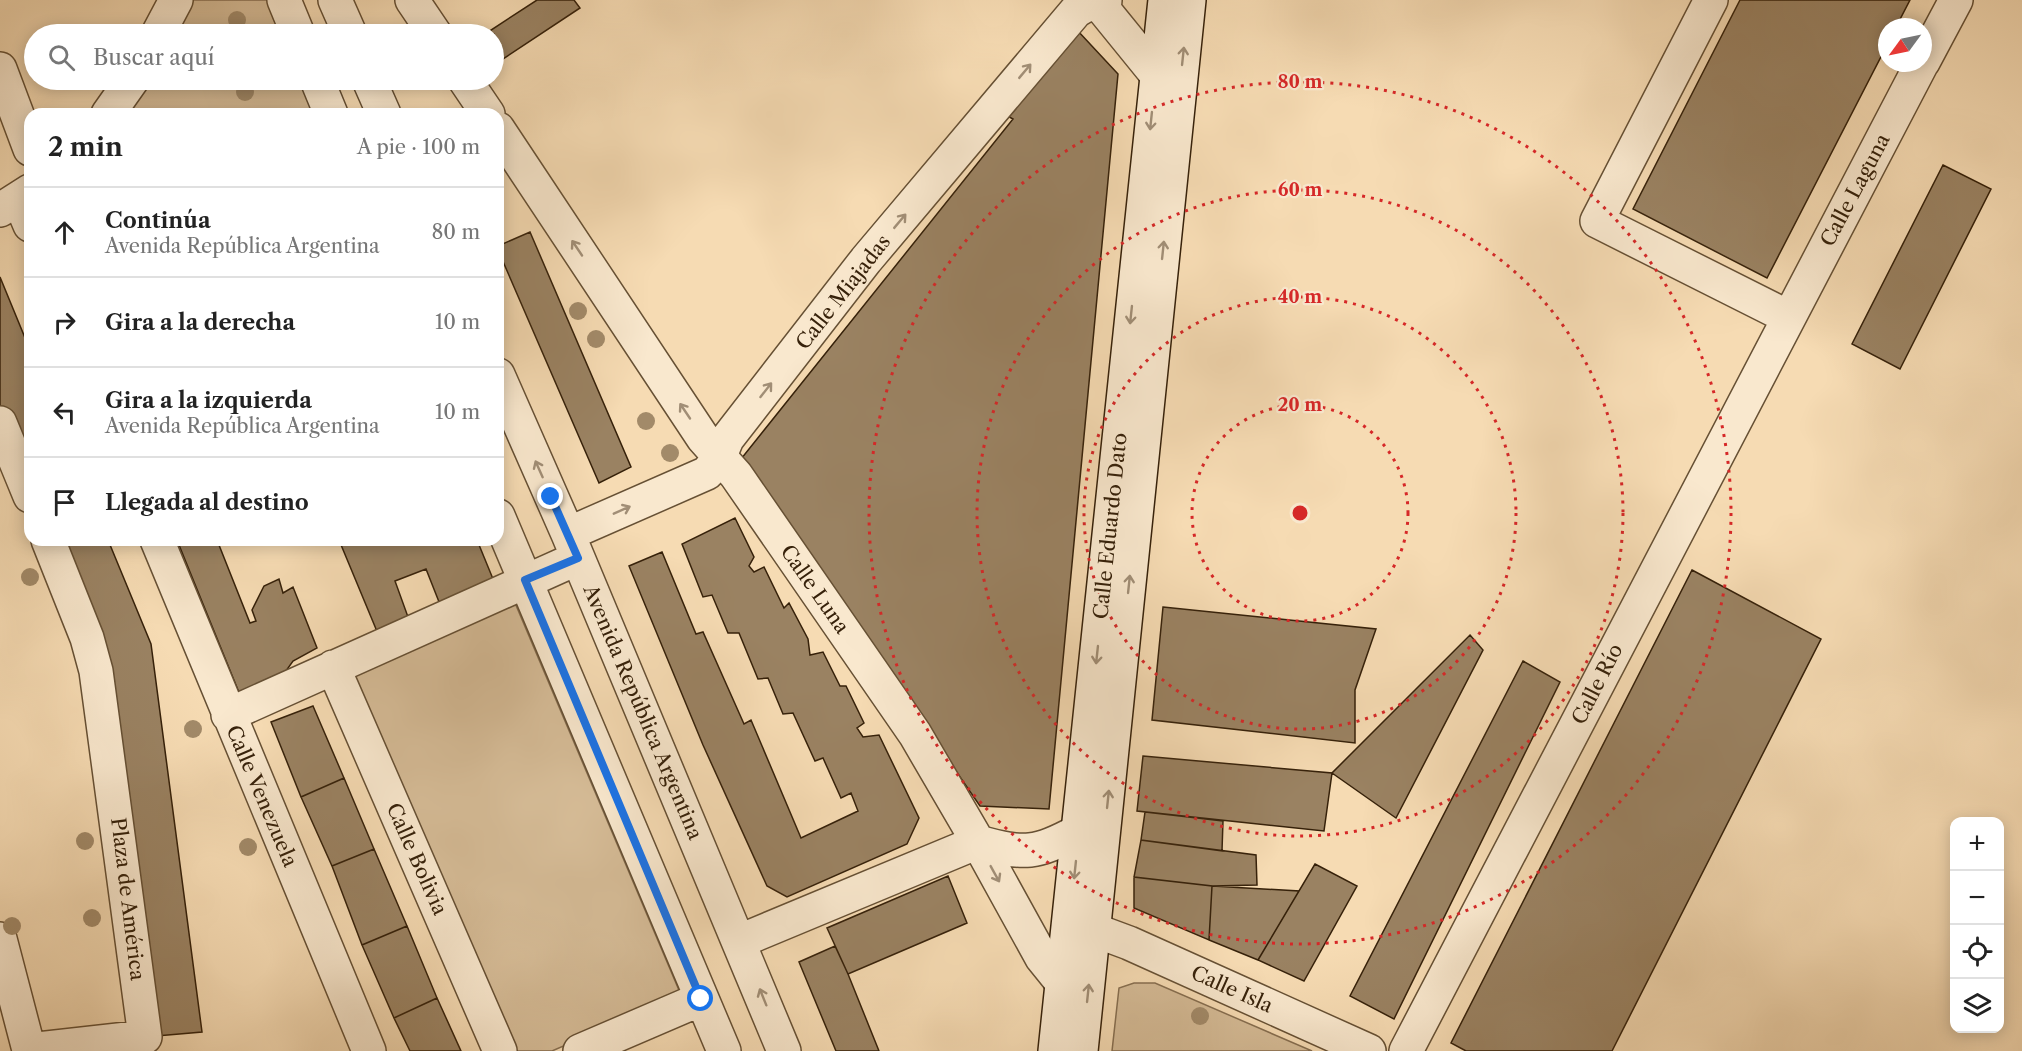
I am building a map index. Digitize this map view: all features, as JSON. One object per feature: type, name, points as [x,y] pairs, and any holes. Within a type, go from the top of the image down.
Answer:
[{"type":"street","points":[[163,24],[176,0]]},
{"type":"street","points":[[284,0],[294,24]]},
{"type":"street","points":[[335,0],[346,24]]},
{"type":"street","points":[[412,0],[428,24]]},
{"type":"street","name":"Calle Eduardo Dato","points":[[1054,1051],[1063,984],[1165,0]]},
{"type":"street","name":"Calle Eduardo Dato","points":[[1081,1051],[1189,0]]},
{"type":"street","points":[[1711,0],[1597,221],[1788,317]]},
{"type":"street","name":"Calle Laguna","points":[[1932,45],[1956,0]]},
{"type":"street","points":[[1095,3],[1156,74]]},
{"type":"street","name":"Calle Miajadas","points":[[525,580],[573,546],[707,473],[719,458],[727,439],[867,260],[1076,11],[1095,3]]},
{"type":"street","points":[[0,69],[24,133]]},
{"type":"street","name":"Calle Laguna","points":[[1788,317],[1918,72]]},
{"type":"street","points":[[112,108],[125,90]]},
{"type":"street","points":[[321,90],[329,108]]},
{"type":"street","points":[[373,90],[381,108]]},
{"type":"street","points":[[472,90],[484,108]]},
{"type":"street","name":"Calle Luna","points":[[504,138],[719,458],[736,475],[915,734],[978,842],[1041,958],[1063,984]]},
{"type":"street","name":"Calle Río","points":[[1407,1051],[1788,317]]},
{"type":"street","name":"Avenida República Argentina","points":[[504,389],[740,941],[784,1051]]},
{"type":"street","points":[[0,423],[24,481]]},
{"type":"street","points":[[504,530],[724,1051]]},
{"type":"street","name":"Plaza de América","points":[[0,939],[29,1050],[145,1037],[96,671],[87,638],[50,546]]},
{"type":"street","name":"Calle Venezuela","points":[[159,546],[369,1051]]},
{"type":"street","points":[[228,715],[525,580]]},
{"type":"street","name":"Calle Bolivia","points":[[333,667],[500,1051]]},
{"type":"street","points":[[740,941],[978,842],[1021,852],[1038,850],[1079,831]]},
{"type":"street","name":"Calle Isla","points":[[1095,930],[1129,943],[1369,1051]]},
{"type":"street","points":[[580,1051],[701,999]]},
{"type":"shaded area","points":[[176,0],[284,0],[294,24],[163,24]]},
{"type":"shaded area","points":[[125,90],[316,90],[315,108],[112,108]]},
{"type":"shaded area","points":[[515,603],[681,995],[552,1051],[513,1051],[349,678]]},
{"type":"shaded area","points":[[1134,983],[1155,983],[1312,1051],[1112,1051],[1119,988]]},
{"type":"building","points":[[537,0],[574,0],[580,8],[504,58],[504,24],[500,24]]},
{"type":"building","points":[[1740,0],[1910,0],[1901,18],[1878,18],[1878,62],[1767,278],[1633,209]]},
{"type":"building","points":[[1077,30],[1118,74],[1049,809],[980,806],[741,459],[1013,119],[1004,114]]},
{"type":"building","points":[[1943,165],[1991,189],[1900,369],[1852,344]]},
{"type":"building","points":[[530,232],[631,467],[599,483],[504,264],[504,243]]},
{"type":"building","points":[[0,277],[24,335],[24,481],[0,423]]},
{"type":"building","points":[[735,518],[754,557],[749,566],[754,572],[764,567],[784,608],[789,603],[808,639],[810,655],[823,652],[840,686],[846,686],[864,723],[857,728],[863,737],[879,735],[919,818],[907,844],[787,897],[767,886],[703,745],[629,566],[662,552],[696,634],[703,632],[744,724],[751,720],[801,838],[858,811],[851,793],[841,798],[823,758],[815,761],[793,713],[783,714],[768,678],[758,679],[739,633],[728,633],[712,595],[703,597],[682,544]]},
{"type":"building","points":[[50,546],[110,546],[151,644],[202,1032],[145,1037],[111,768]]},
{"type":"building","points":[[179,546],[219,546],[250,623],[256,621],[252,610],[264,586],[279,579],[283,593],[293,587],[317,648],[293,661],[276,685],[242,700]]},
{"type":"building","points":[[341,546],[479,546],[493,579],[445,617],[426,569],[395,581],[412,628],[381,641]]},
{"type":"building","points":[[1692,570],[1821,639],[1612,1051],[1466,1051],[1451,1043]]},
{"type":"building","points":[[1163,607],[1376,629],[1355,690],[1355,743],[1152,720]]},
{"type":"building","points":[[1470,635],[1483,650],[1396,818],[1332,773]]},
{"type":"building","points":[[1523,661],[1560,682],[1394,1019],[1350,996]]},
{"type":"building","points":[[313,706],[344,778],[301,797],[271,722]]},
{"type":"building","points":[[1143,756],[1332,773],[1324,831],[1137,811]]},
{"type":"building","points":[[344,778],[374,849],[332,866],[301,797]]},
{"type":"building","points":[[1145,812],[1223,821],[1222,851],[1141,840]]},
{"type":"building","points":[[1141,840],[1256,855],[1257,885],[1212,886],[1134,877]]},
{"type":"building","points":[[374,849],[407,926],[362,945],[332,866]]},
{"type":"building","points":[[1315,864],[1357,886],[1304,981],[1258,960]]},
{"type":"building","points":[[948,876],[967,923],[848,974],[827,928]]},
{"type":"building","points":[[1134,877],[1212,886],[1209,940],[1134,908]]},
{"type":"building","points":[[1212,886],[1299,891],[1258,960],[1209,940]]},
{"type":"building","points":[[407,926],[437,998],[394,1018],[362,945]]},
{"type":"building","points":[[835,946],[879,1051],[836,1051],[799,962]]},
{"type":"building","points":[[437,998],[461,1051],[410,1051],[394,1018]]},
{"type":"route","points":[[551,497],[578,558],[525,580],[701,999]]}]
